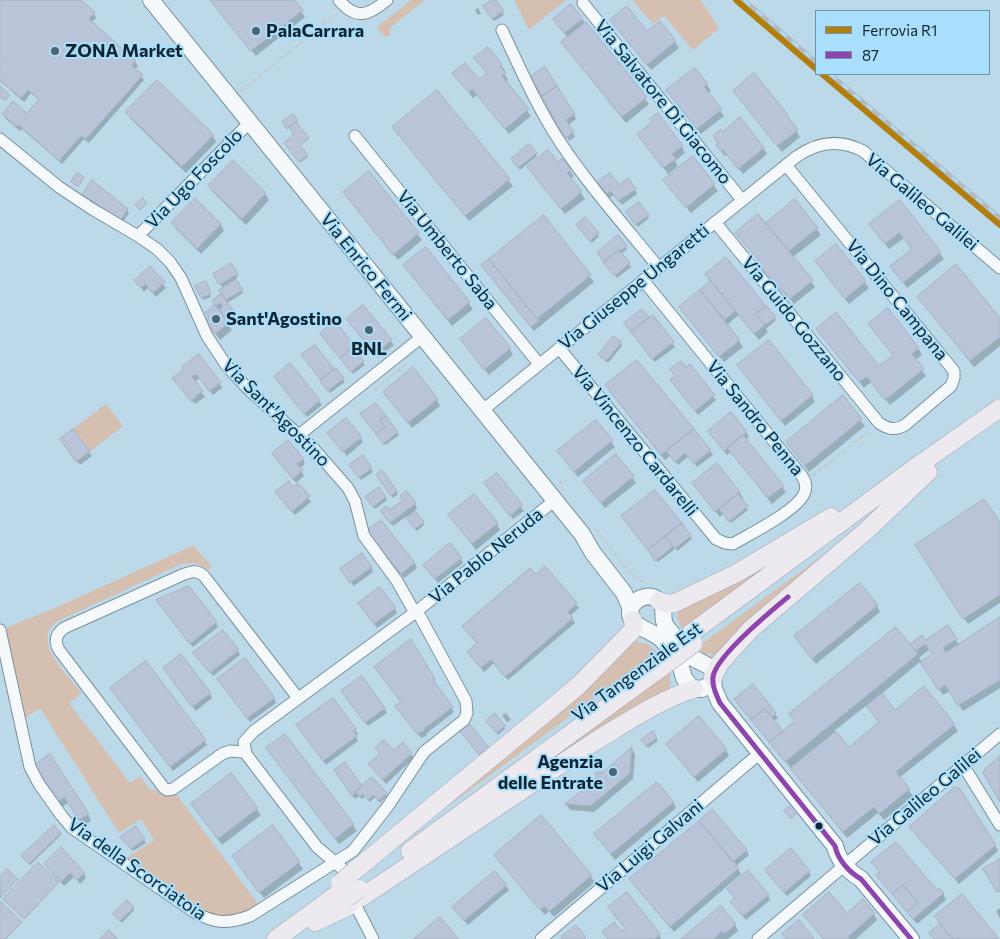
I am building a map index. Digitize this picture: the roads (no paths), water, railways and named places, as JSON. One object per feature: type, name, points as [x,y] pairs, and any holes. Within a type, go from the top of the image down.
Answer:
[{"type":"main road","name":"Via Tangenziale Est","points":[[351,889],[979,429],[1000,408]]},
{"type":"main road","name":"Via Tangenziale Est","points":[[979,429],[1000,420]]},
{"type":"main road","points":[[653,594],[667,604],[675,603],[726,579],[922,469]]},
{"type":"main road","points":[[713,677],[720,663],[751,629],[867,530],[922,469]]},
{"type":"main road","points":[[291,939],[313,918],[351,889],[578,686],[632,632],[634,625],[632,614]]},
{"type":"main road","points":[[276,939],[313,918],[351,889],[597,740],[674,696],[696,690]]},
{"type":"street","name":"Via Enrico Fermi","points":[[151,0],[482,410],[561,497],[630,586],[637,592],[653,594],[664,609],[664,622],[677,650],[686,682],[696,690],[708,694],[720,703],[835,846],[837,855],[859,870],[861,879],[911,939]]},
{"type":"street","points":[[342,4],[355,13],[365,14],[387,0]]},
{"type":"street","name":"Via Salvatore Di Giacomo","points":[[583,3],[742,200]]},
{"type":"street","points":[[502,30],[533,94],[559,141],[659,268]]},
{"type":"street","name":"Via Ugo Foscolo","points":[[138,236],[249,123]]},
{"type":"street","name":"Via Umberto Saba","points":[[355,136],[539,364]]},
{"type":"street","name":"Via Sant'Agostino","points":[[0,139],[66,192],[138,236],[165,256],[176,270],[207,336],[226,365],[248,389],[313,448],[348,488],[355,501],[364,536],[397,581],[466,701],[466,717],[424,752],[388,806],[360,842],[345,857],[334,862]]},
{"type":"street","name":"Via Galileo Galilei","points":[[786,165],[803,152],[818,145],[841,143],[854,147],[876,161],[1000,268]]},
{"type":"street","name":"Via Giuseppe Ungaretti","points":[[482,410],[786,165]]},
{"type":"street","name":"Via Dino Campana","points":[[786,165],[954,371],[951,386],[905,425],[894,429],[888,428],[876,420]]},
{"type":"street","name":"Via Guido Gozzano","points":[[715,222],[876,420]]},
{"type":"street","name":"Via Sandro Penna","points":[[643,280],[805,481],[804,494],[796,505],[733,544],[725,544],[711,534]]},
{"type":"street","points":[[299,435],[423,336]]},
{"type":"street","name":"Via Vincenzo Cardarelli","points":[[559,348],[711,534]]},
{"type":"street","name":"Via Pablo Neruda","points":[[244,752],[244,742],[249,734],[416,612],[561,497]]},
{"type":"street","name":"Via Enrico Fermi","points":[[587,530],[593,553],[624,593],[638,626],[658,635],[677,650],[710,667],[714,689],[720,703]]},
{"type":"street","points":[[298,698],[204,576],[195,571],[64,628],[57,635],[56,646],[160,785],[167,790],[173,789],[222,754],[230,751],[244,752],[317,847],[345,871],[357,908],[373,939]]},
{"type":"street","points":[[632,614],[638,600],[653,594]]},
{"type":"street","name":"Via della Scorciatoia","points":[[0,630],[30,767],[39,784],[61,815],[79,833],[194,912],[220,923],[250,916],[334,862]]},
{"type":"street","points":[[696,690],[708,686],[713,677]]},
{"type":"street","name":"Via Galileo Galilei","points":[[758,939],[1000,734]]},
{"type":"street","name":"Via Luigi Galvani","points":[[541,939],[760,753]]},
{"type":"street","points":[[963,765],[1000,824]]},
{"type":"railway","points":[[744,0],[815,61]]},
{"type":"railway","points":[[831,75],[1000,218]]},
{"type":"rail line","name":"R1","points":[[736,0],[815,68]]},
{"type":"rail line","name":"R1","points":[[823,75],[1000,225]]},
{"type":"place","name":"PalaCarrara","points":[[256,31]]},
{"type":"place","name":"ZONA Market","points":[[55,51]]},
{"type":"place","name":"Sant'Agostino","points":[[216,319]]},
{"type":"place","name":"BNL","points":[[369,330]]},
{"type":"place","name":"Agenzia delle Entrate","points":[[613,772]]}]
